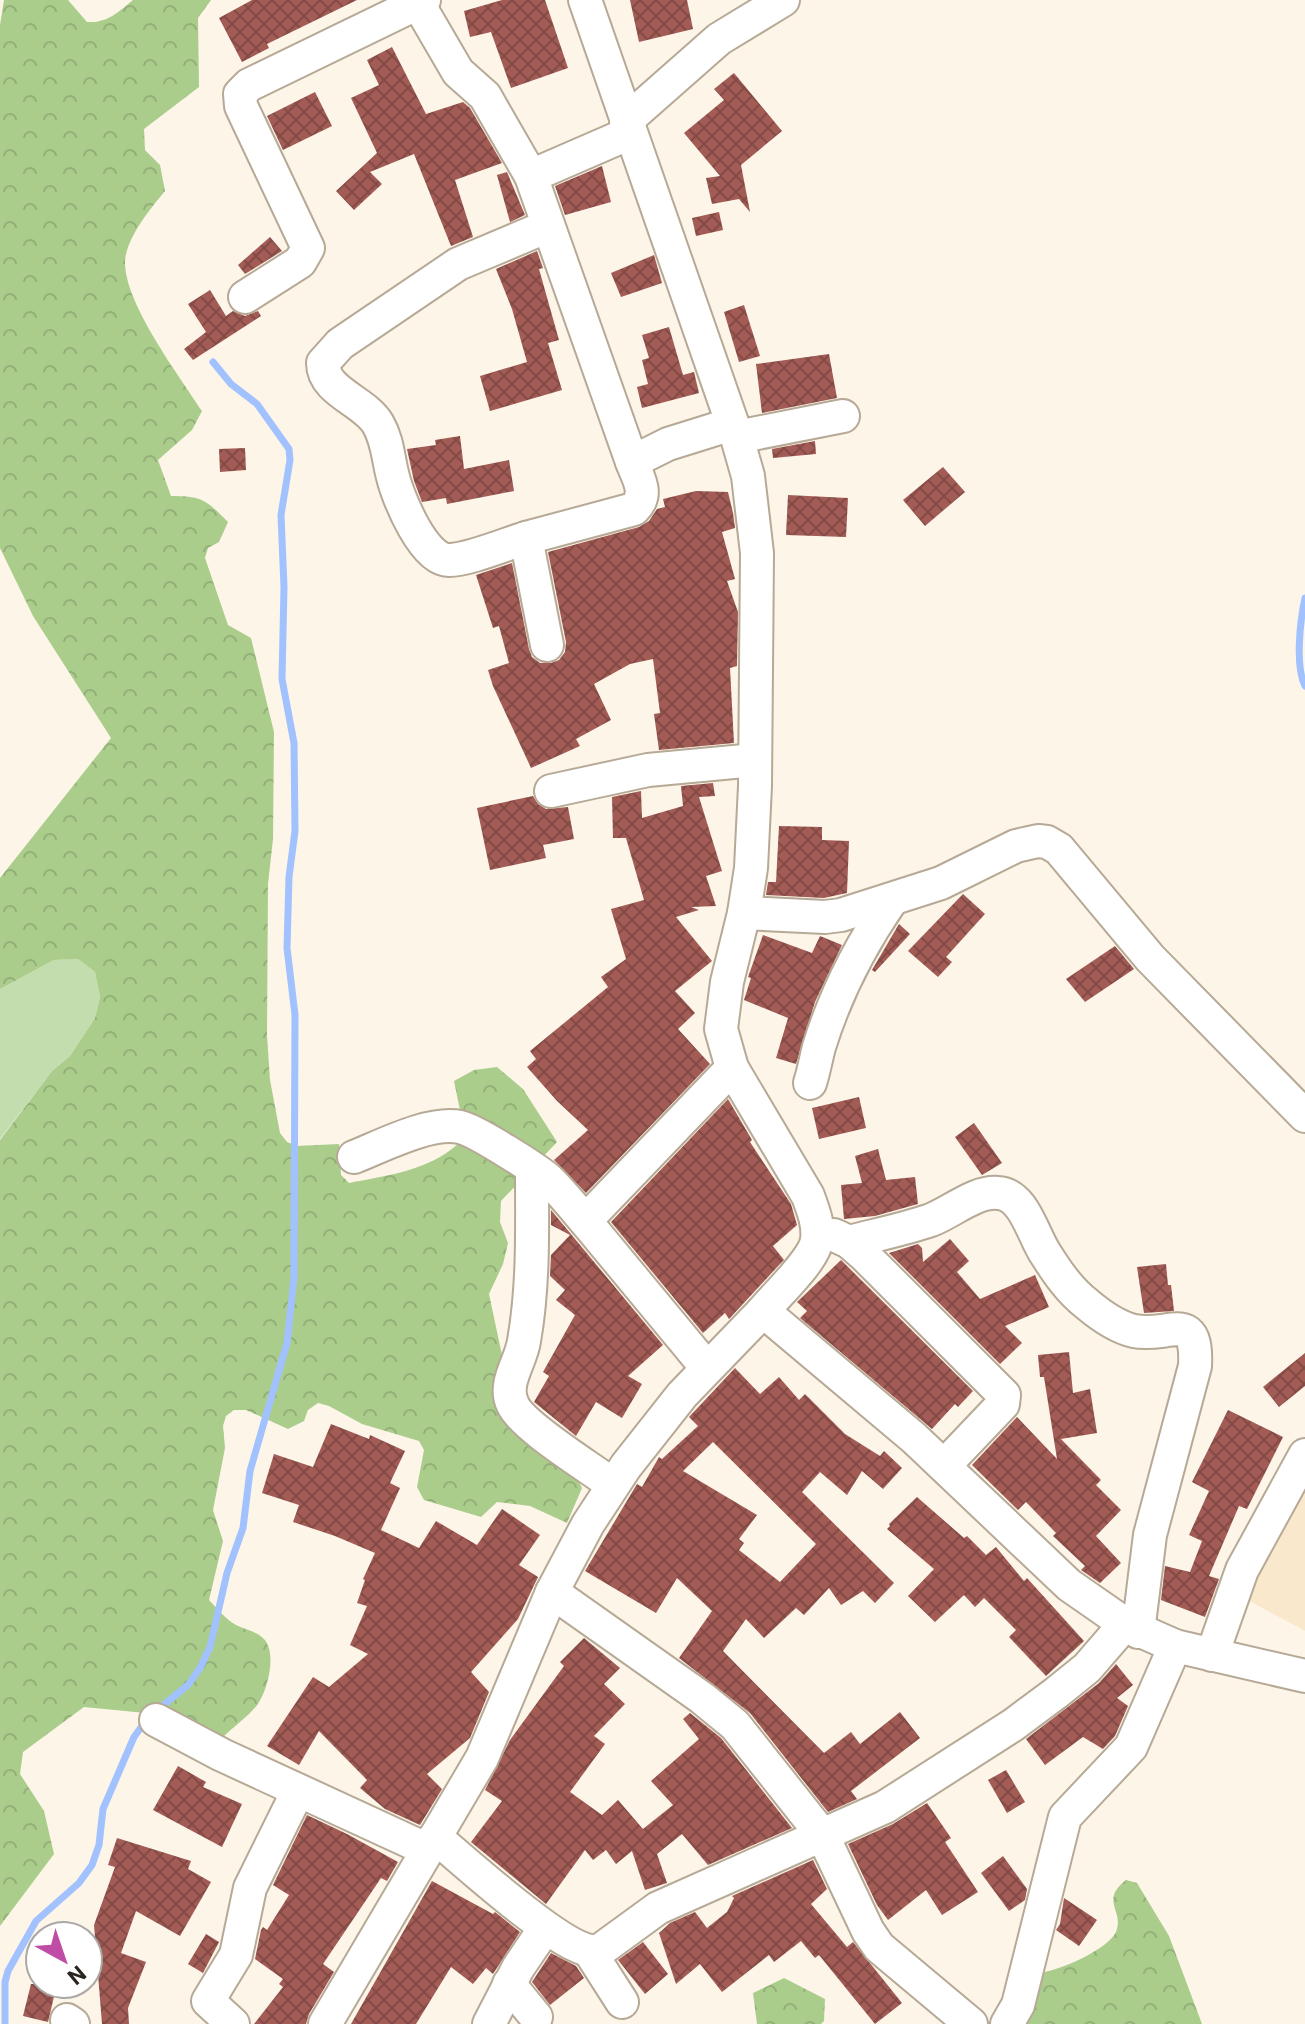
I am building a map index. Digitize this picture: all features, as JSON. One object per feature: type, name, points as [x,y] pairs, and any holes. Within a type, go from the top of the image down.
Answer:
[{"type":"street","points":[[325,2024],[482,1758],[552,1592],[588,1524],[613,1485],[707,1368],[763,1311],[807,1260],[815,1246],[817,1230],[808,1196],[732,1068],[722,1037],[727,982],[744,913],[751,868],[757,553],[748,476],[585,0]]},
{"type":"street","points":[[531,176],[628,127],[719,39],[783,0]]},
{"type":"street","points":[[245,297],[300,262],[308,248],[241,106],[240,94],[249,85],[419,1],[458,72],[485,96],[531,176],[643,491],[641,501],[634,509],[451,560],[434,555],[418,535],[399,495],[388,447],[378,423],[331,383],[323,370],[323,363],[340,344],[458,264],[548,226]]},
{"type":"street","points":[[632,462],[668,444],[734,430],[843,416]]},
{"type":"street","points":[[526,538],[547,645]]},
{"type":"street","points":[[551,791],[648,770],[755,760]]},
{"type":"street","points":[[744,913],[832,917],[941,883],[1016,846],[1038,841],[1053,845],[1150,958],[1305,1116]]},
{"type":"street","points":[[810,1083],[821,1042],[843,986],[867,936],[891,901]]},
{"type":"street","points":[[587,1223],[589,1217],[732,1068]]},
{"type":"street","points":[[354,1157],[438,1127],[459,1127],[482,1135],[548,1179],[707,1368]]},
{"type":"street","points":[[532,1169],[531,1274],[524,1343],[510,1383],[511,1402],[523,1419],[613,1485]]},
{"type":"street","points":[[590,1952],[606,1947],[658,1908],[885,1807],[1013,1725],[1087,1668],[1132,1628],[1150,1535],[1195,1366],[1196,1343],[1193,1336],[1186,1331],[1170,1329],[1134,1331],[1102,1316],[1071,1291],[1042,1249],[1026,1217],[1008,1195],[997,1192],[982,1196],[931,1220],[849,1242]]},
{"type":"street","points":[[817,1230],[849,1242],[1005,1397],[1003,1404],[944,1466]]},
{"type":"street","points":[[763,1311],[944,1466],[1069,1585],[1132,1628],[1175,1646],[1305,1676]]},
{"type":"street","points":[[1212,1655],[1242,1570],[1305,1455]]},
{"type":"street","points":[[552,1592],[702,1698],[735,1725],[823,1836],[868,1931],[879,1947],[971,2024]]},
{"type":"street","points":[[1007,2024],[1018,2005],[1065,1817],[1131,1747],[1175,1646]]},
{"type":"street","points":[[156,1720],[298,1791],[432,1844],[545,1928],[590,1952],[622,2002]]},
{"type":"street","points":[[233,2024],[199,2013],[236,1955],[250,1888],[298,1791]]},
{"type":"street","points":[[489,2024],[509,1984],[545,1928]]},
{"type":"street","points":[[509,1984],[536,2017]]},
{"type":"shaded area","points":[[1305,1478],[1305,1631],[1244,1598]]},
{"type":"green space","points":[[4,0],[68,0],[87,22],[94,22],[107,19],[133,0],[211,0],[198,18],[199,87],[144,129],[145,150],[160,165],[165,191],[135,233],[125,261],[133,297],[143,317],[202,411],[192,430],[158,460],[171,496],[203,501],[228,522],[219,542],[208,548],[205,558],[228,625],[251,638],[274,732],[273,839],[268,884],[267,1035],[270,1080],[280,1133],[287,1142],[297,1146],[339,1144],[341,1175],[349,1183],[421,1166],[459,1143],[462,1120],[454,1081],[474,1070],[497,1067],[523,1089],[557,1142],[501,1201],[500,1222],[508,1243],[503,1264],[489,1294],[503,1360],[497,1393],[498,1414],[513,1433],[554,1454],[577,1478],[582,1488],[567,1523],[530,1506],[497,1502],[481,1517],[424,1500],[417,1487],[424,1450],[419,1441],[362,1424],[318,1403],[308,1410],[304,1421],[288,1429],[246,1410],[234,1410],[226,1416],[223,1426],[225,1448],[213,1510],[223,1541],[209,1600],[229,1620],[258,1634],[268,1645],[270,1671],[262,1697],[250,1713],[222,1738],[176,1716],[84,1707],[23,1752],[20,1774],[44,1811],[54,1854],[0,1926],[0,1140],[52,1071],[70,1056],[95,1018],[100,997],[95,972],[78,959],[54,960],[0,989],[0,878],[111,738],[33,616],[0,548],[0,25]]},
{"type":"green space","points":[[78,959],[95,972],[100,997],[95,1018],[70,1056],[52,1071],[0,1139],[0,989],[54,960]]},
{"type":"green space","points":[[1126,1880],[1137,1883],[1169,1936],[1202,2024],[1024,2024],[1036,1980],[1043,1972],[1083,1958],[1104,1945],[1116,1932],[1118,1918],[1114,1894]]},
{"type":"green space","points":[[784,1978],[825,1999],[824,2021],[821,2024],[757,2024],[753,1993]]},
{"type":"building","points":[[252,0],[357,0],[267,44],[269,48],[242,62],[219,18]]},
{"type":"building","points":[[502,0],[545,0],[568,68],[511,88],[491,32],[470,37],[464,11]]},
{"type":"building","points":[[630,0],[687,0],[693,29],[639,42]]},
{"type":"building","points":[[392,47],[426,114],[463,102],[470,108],[502,163],[455,180],[473,237],[451,246],[414,154],[370,172],[382,184],[354,210],[336,191],[377,153],[351,98],[379,85],[367,60]]},
{"type":"building","points":[[734,73],[782,131],[741,165],[750,212],[739,199],[712,204],[706,178],[720,176],[684,133],[724,100],[714,89]]},
{"type":"building","points":[[315,92],[332,126],[283,150],[267,116]]},
{"type":"building","points":[[602,166],[611,202],[565,215],[555,186]]},
{"type":"building","points":[[507,172],[525,215],[510,222],[497,175]]},
{"type":"building","points":[[719,212],[723,230],[696,236],[692,218]]},
{"type":"building","points":[[270,237],[282,251],[245,274],[238,265]]},
{"type":"building","points":[[537,251],[559,340],[548,343],[562,390],[490,411],[480,376],[527,362],[512,309],[496,269]]},
{"type":"building","points":[[654,255],[662,283],[621,297],[611,273]]},
{"type":"building","points":[[210,290],[226,316],[233,311],[245,316],[258,311],[261,316],[193,360],[184,349],[206,332],[188,304]]},
{"type":"building","points":[[744,305],[760,356],[739,362],[724,312]]},
{"type":"building","points":[[669,327],[683,375],[694,372],[699,393],[642,408],[637,387],[648,384],[642,360],[649,358],[642,335]]},
{"type":"building","points":[[829,354],[837,398],[762,413],[756,364]]},
{"type":"building","points":[[460,436],[464,469],[509,460],[514,491],[447,504],[446,498],[422,502],[407,449],[436,445],[435,440]]},
{"type":"building","points":[[815,441],[816,454],[773,458],[772,449]]},
{"type":"building","points":[[245,448],[246,470],[220,472],[219,449]]},
{"type":"building","points":[[943,467],[965,492],[925,526],[903,500]]},
{"type":"building","points":[[696,491],[728,492],[733,513],[735,528],[722,532],[735,579],[727,581],[738,612],[737,666],[730,668],[734,743],[659,750],[654,714],[660,713],[653,659],[630,664],[594,684],[611,720],[576,739],[580,746],[531,768],[488,670],[509,663],[499,626],[493,628],[476,575],[512,563],[532,657],[540,663],[559,660],[565,652],[566,642],[548,552],[639,527],[649,521],[657,509],[665,507],[663,499]]},
{"type":"building","points":[[788,495],[848,498],[846,537],[786,535]]},
{"type":"building","points":[[713,783],[715,796],[699,797],[722,871],[706,876],[716,906],[691,907],[699,910],[676,917],[712,961],[675,991],[695,1013],[678,1029],[710,1064],[586,1193],[554,1160],[588,1130],[527,1067],[536,1059],[530,1051],[608,987],[601,977],[626,959],[611,909],[644,900],[626,838],[613,838],[612,797],[641,791],[642,818],[683,806],[681,786]]},
{"type":"building","points":[[533,796],[546,809],[568,807],[574,839],[543,845],[546,858],[490,870],[477,808]]},
{"type":"building","points":[[779,826],[822,827],[822,840],[849,841],[847,893],[824,898],[766,895],[768,882],[776,882]]},
{"type":"building","points":[[963,894],[985,914],[946,957],[952,962],[938,977],[908,951]]},
{"type":"building","points":[[899,924],[910,934],[875,972],[872,970]]},
{"type":"building","points":[[763,935],[812,953],[820,936],[842,945],[815,1002],[796,1064],[776,1058],[788,1018],[744,1000],[751,978],[748,977]]},
{"type":"building","points":[[1115,946],[1134,969],[1085,1002],[1066,979]]},
{"type":"building","points":[[859,1097],[866,1128],[819,1139],[812,1108]]},
{"type":"building","points":[[728,1099],[752,1140],[750,1142],[791,1204],[797,1225],[773,1246],[784,1260],[729,1319],[725,1313],[703,1333],[611,1222]]},
{"type":"building","points":[[974,1123],[1002,1163],[982,1175],[955,1137]]},
{"type":"building","points":[[878,1149],[886,1180],[915,1177],[918,1204],[875,1216],[844,1219],[841,1185],[862,1183],[855,1156]]},
{"type":"building","points":[[551,1210],[663,1345],[628,1376],[642,1384],[622,1418],[596,1402],[576,1436],[534,1402],[549,1376],[543,1372],[575,1315],[556,1300],[565,1290],[550,1276],[551,1255],[570,1235],[551,1225]]},
{"type":"building","points":[[950,1239],[969,1261],[957,1272],[980,1299],[1035,1275],[1049,1307],[1005,1326],[1022,1343],[1000,1364],[889,1253],[918,1244],[922,1248],[923,1262]]},
{"type":"building","points":[[841,1260],[973,1391],[958,1407],[955,1404],[932,1429],[800,1318],[807,1311],[797,1302]]},
{"type":"building","points":[[1166,1264],[1174,1311],[1144,1313],[1137,1267]]},
{"type":"building","points":[[1069,1352],[1073,1393],[1090,1389],[1097,1433],[1061,1439],[1101,1480],[1096,1485],[1121,1510],[1096,1536],[1121,1563],[1100,1583],[1081,1570],[1085,1566],[1053,1536],[1056,1533],[1026,1502],[1018,1510],[972,1465],[1017,1417],[1057,1459],[1038,1355]]},
{"type":"building","points":[[1305,1353],[1305,1386],[1279,1407],[1263,1387]]},
{"type":"building","points":[[735,1368],[760,1394],[779,1377],[799,1400],[805,1394],[845,1434],[880,1456],[884,1451],[902,1468],[883,1489],[862,1471],[847,1495],[820,1472],[802,1492],[894,1583],[875,1603],[863,1591],[841,1605],[829,1588],[804,1615],[796,1608],[764,1638],[746,1619],[723,1651],[824,1753],[851,1732],[860,1744],[900,1712],[920,1738],[851,1791],[857,1799],[828,1812],[750,1713],[679,1658],[712,1611],[677,1578],[656,1613],[585,1571],[637,1484],[642,1487],[659,1457],[662,1459],[698,1426],[689,1417]],"holes":[[[713,1442],[816,1544],[780,1582],[739,1550],[744,1543],[739,1539],[757,1515],[683,1471]]]},
{"type":"building","points":[[1228,1410],[1283,1437],[1247,1509],[1239,1506],[1209,1576],[1219,1579],[1205,1617],[1161,1600],[1165,1566],[1190,1572],[1202,1541],[1189,1535],[1209,1491],[1192,1482]]},
{"type":"building","points":[[331,1424],[369,1439],[370,1435],[405,1451],[390,1483],[400,1488],[381,1530],[419,1548],[436,1521],[477,1545],[502,1509],[540,1535],[519,1565],[538,1577],[518,1619],[471,1672],[489,1692],[470,1738],[427,1774],[442,1789],[420,1825],[385,1809],[360,1788],[367,1780],[319,1731],[299,1765],[267,1746],[313,1677],[329,1687],[368,1654],[350,1645],[367,1606],[357,1603],[363,1579],[375,1553],[293,1522],[299,1505],[262,1493],[274,1454],[313,1467]]},
{"type":"building","points":[[917,1497],[986,1555],[996,1547],[1024,1581],[1027,1578],[1084,1641],[1046,1676],[1009,1637],[1016,1630],[984,1598],[975,1607],[964,1595],[935,1622],[908,1596],[934,1569],[887,1529]]},
{"type":"building","points":[[584,1638],[620,1668],[604,1684],[625,1704],[594,1736],[605,1744],[570,1792],[602,1815],[618,1800],[643,1829],[673,1805],[651,1781],[699,1739],[683,1719],[690,1713],[721,1738],[792,1828],[708,1865],[682,1834],[657,1854],[667,1883],[645,1890],[632,1851],[616,1864],[606,1850],[593,1860],[585,1850],[546,1904],[471,1842],[502,1801],[485,1790],[510,1740],[564,1666],[560,1662]]},
{"type":"building","points":[[1116,1664],[1133,1685],[1117,1698],[1128,1706],[1115,1736],[1103,1749],[1083,1737],[1045,1765],[1026,1739],[1099,1683]]},
{"type":"building","points":[[178,1766],[206,1782],[203,1787],[242,1804],[222,1847],[153,1810]]},
{"type":"building","points":[[1006,1770],[1025,1802],[1007,1813],[988,1780]]},
{"type":"building","points":[[927,1803],[951,1838],[945,1842],[978,1892],[942,1915],[926,1890],[888,1920],[877,1905],[848,1844],[893,1824]]},
{"type":"building","points":[[307,1815],[398,1862],[387,1881],[381,1878],[323,1964],[334,1972],[306,2024],[254,2024],[283,1987],[279,1984],[283,1979],[255,1959],[261,1930],[263,1927],[267,1930],[289,1895],[273,1885]]},
{"type":"building","points":[[117,1838],[191,1861],[188,1869],[211,1882],[180,1936],[136,1911],[121,1953],[146,1962],[128,2008],[129,2024],[102,2024],[100,2000],[104,2000],[104,1920],[96,1920],[115,1867],[108,1865]]},
{"type":"building","points":[[1003,1856],[1027,1889],[1025,1900],[1009,1911],[981,1873]]},
{"type":"building","points":[[813,1860],[827,1889],[811,1904],[847,1947],[853,1942],[902,2003],[875,2024],[819,1955],[815,1958],[801,1941],[774,1962],[769,1955],[722,1992],[700,1964],[676,1984],[659,1933],[670,1923],[695,1912],[707,1928],[727,1912],[734,1898],[732,1896]]},
{"type":"building","points":[[432,1881],[493,1914],[495,1912],[520,1932],[493,1974],[486,1968],[473,1984],[451,1967],[416,2024],[351,2024]]},
{"type":"building","points":[[1064,1898],[1097,1920],[1079,1946],[1056,1930],[1060,1924]]},
{"type":"building","points":[[206,1934],[219,1942],[203,1973],[188,1964]]},
{"type":"building","points":[[643,1942],[668,1974],[645,1994],[618,1960]]},
{"type":"building","points":[[551,1953],[576,1966],[584,1978],[550,2005],[532,1982]]},
{"type":"building","points":[[27,2000],[53,2000],[48,2022],[23,2016]]},
{"type":"waterway","points":[[156,1711],[188,1685],[210,1647],[227,1573],[243,1528],[250,1471],[287,1343],[294,1278],[295,1015],[287,948],[289,877],[295,831],[294,743],[282,679],[284,587],[281,515],[290,460],[289,449],[257,404],[231,384],[213,362]]},
{"type":"waterway","points":[[1305,598],[1299,655],[1305,686]]},
{"type":"waterway","points":[[5,2024],[8,1971],[36,1921],[79,1883],[92,1865],[99,1845],[103,1809],[134,1737],[147,1719]]}]
